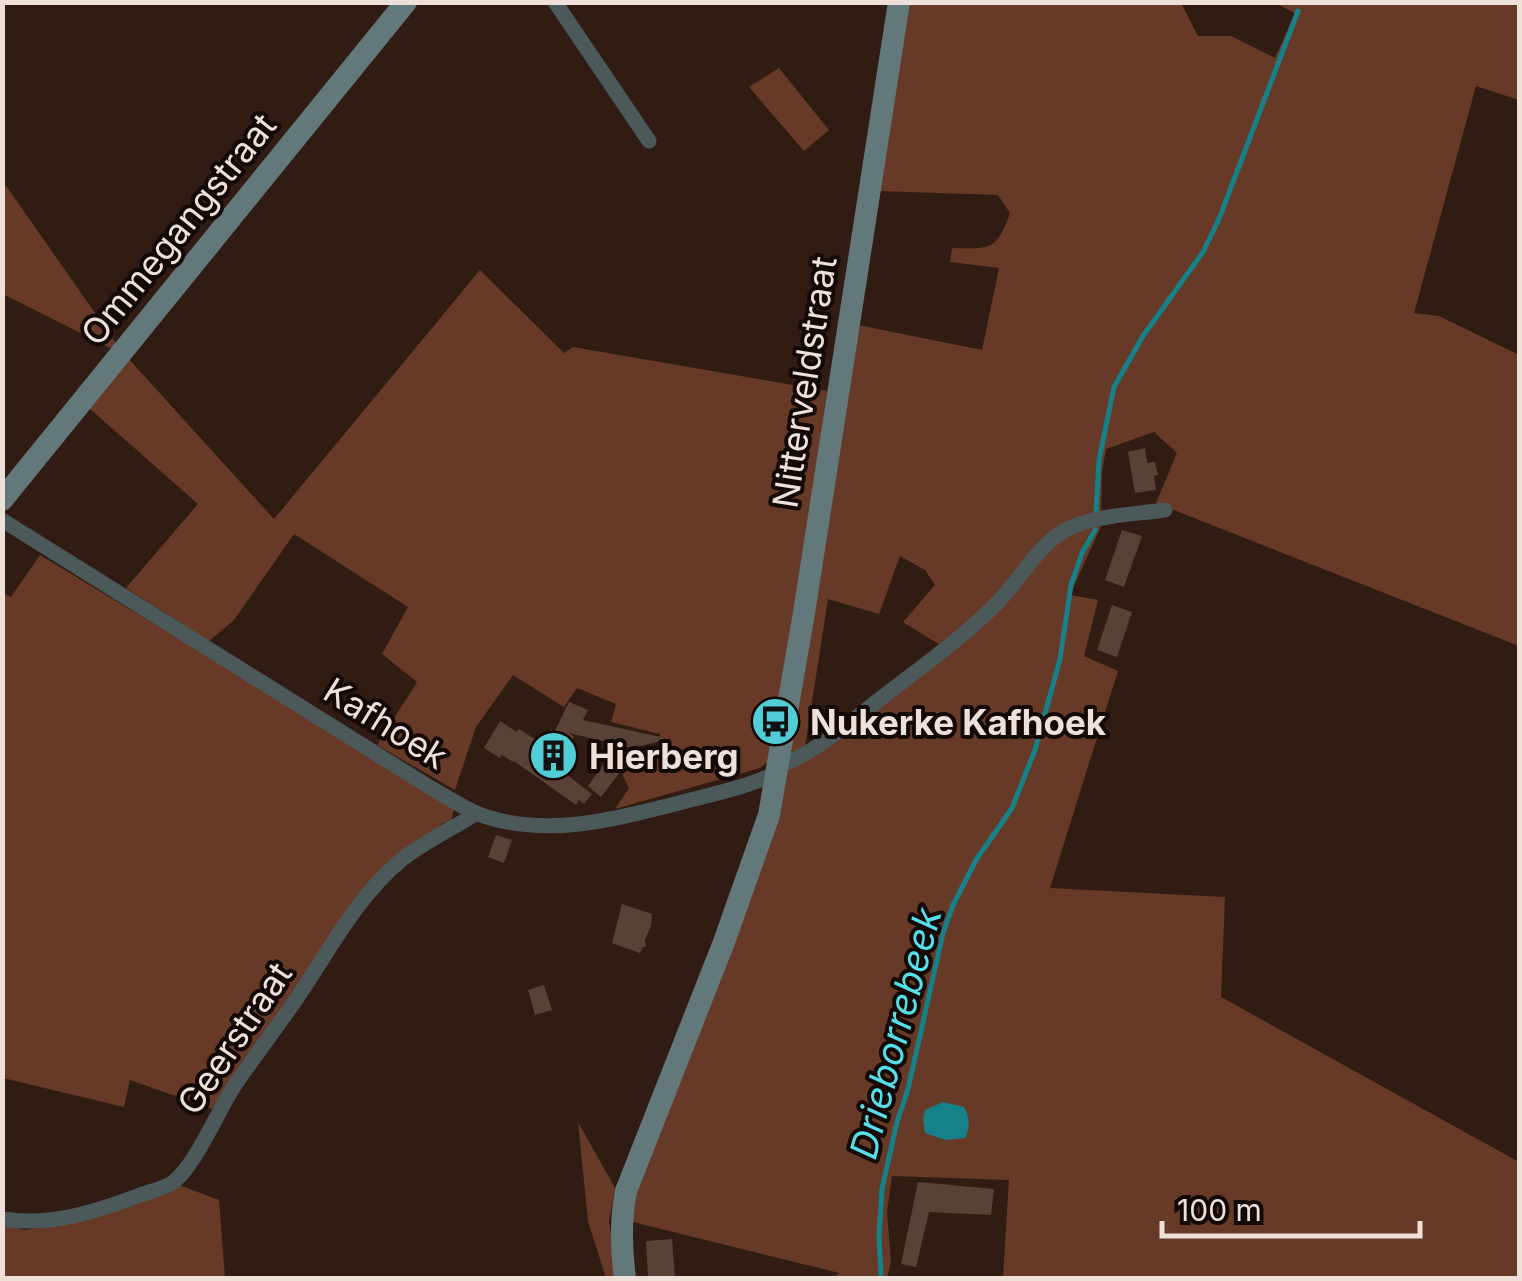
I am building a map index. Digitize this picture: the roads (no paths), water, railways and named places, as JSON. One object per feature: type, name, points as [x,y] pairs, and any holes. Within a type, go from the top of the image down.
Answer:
[{"type":"main road","name":"Ommegangstraat","points":[[2,500],[406,2]]},
{"type":"main road","name":"Nitterveldstraat","points":[[625,1278],[621,1216],[626,1191],[769,815],[899,2]]},
{"type":"street","points":[[555,2],[649,141]]},
{"type":"street","name":"Kafhoek","points":[[2,520],[431,788],[478,813],[542,826],[610,820],[746,785],[842,728],[958,638],[1001,598],[1056,536],[1099,519],[1165,510]]},
{"type":"street","name":"Geerstraat","points":[[2,1219],[64,1219],[171,1184],[187,1169],[240,1077],[374,886],[420,846],[478,813]]},
{"type":"water","points":[[943,1102],[964,1107],[969,1122],[965,1138],[945,1140],[925,1133],[925,1110]]},
{"type":"waterway","name":"Drieborrebeek","points":[[1096,512],[1099,460],[1114,387],[1143,336],[1203,252],[1298,11]]},
{"type":"waterway","name":"Drieborrebeek","points":[[881,1278],[882,1189],[943,933],[976,860],[1012,808],[1035,750],[1060,659],[1071,585],[1095,530]]},
{"type":"place","name":"Nukerke Kafhoek","points":[[775,722]]},
{"type":"place","name":"Hierberg","points":[[554,756]]}]
